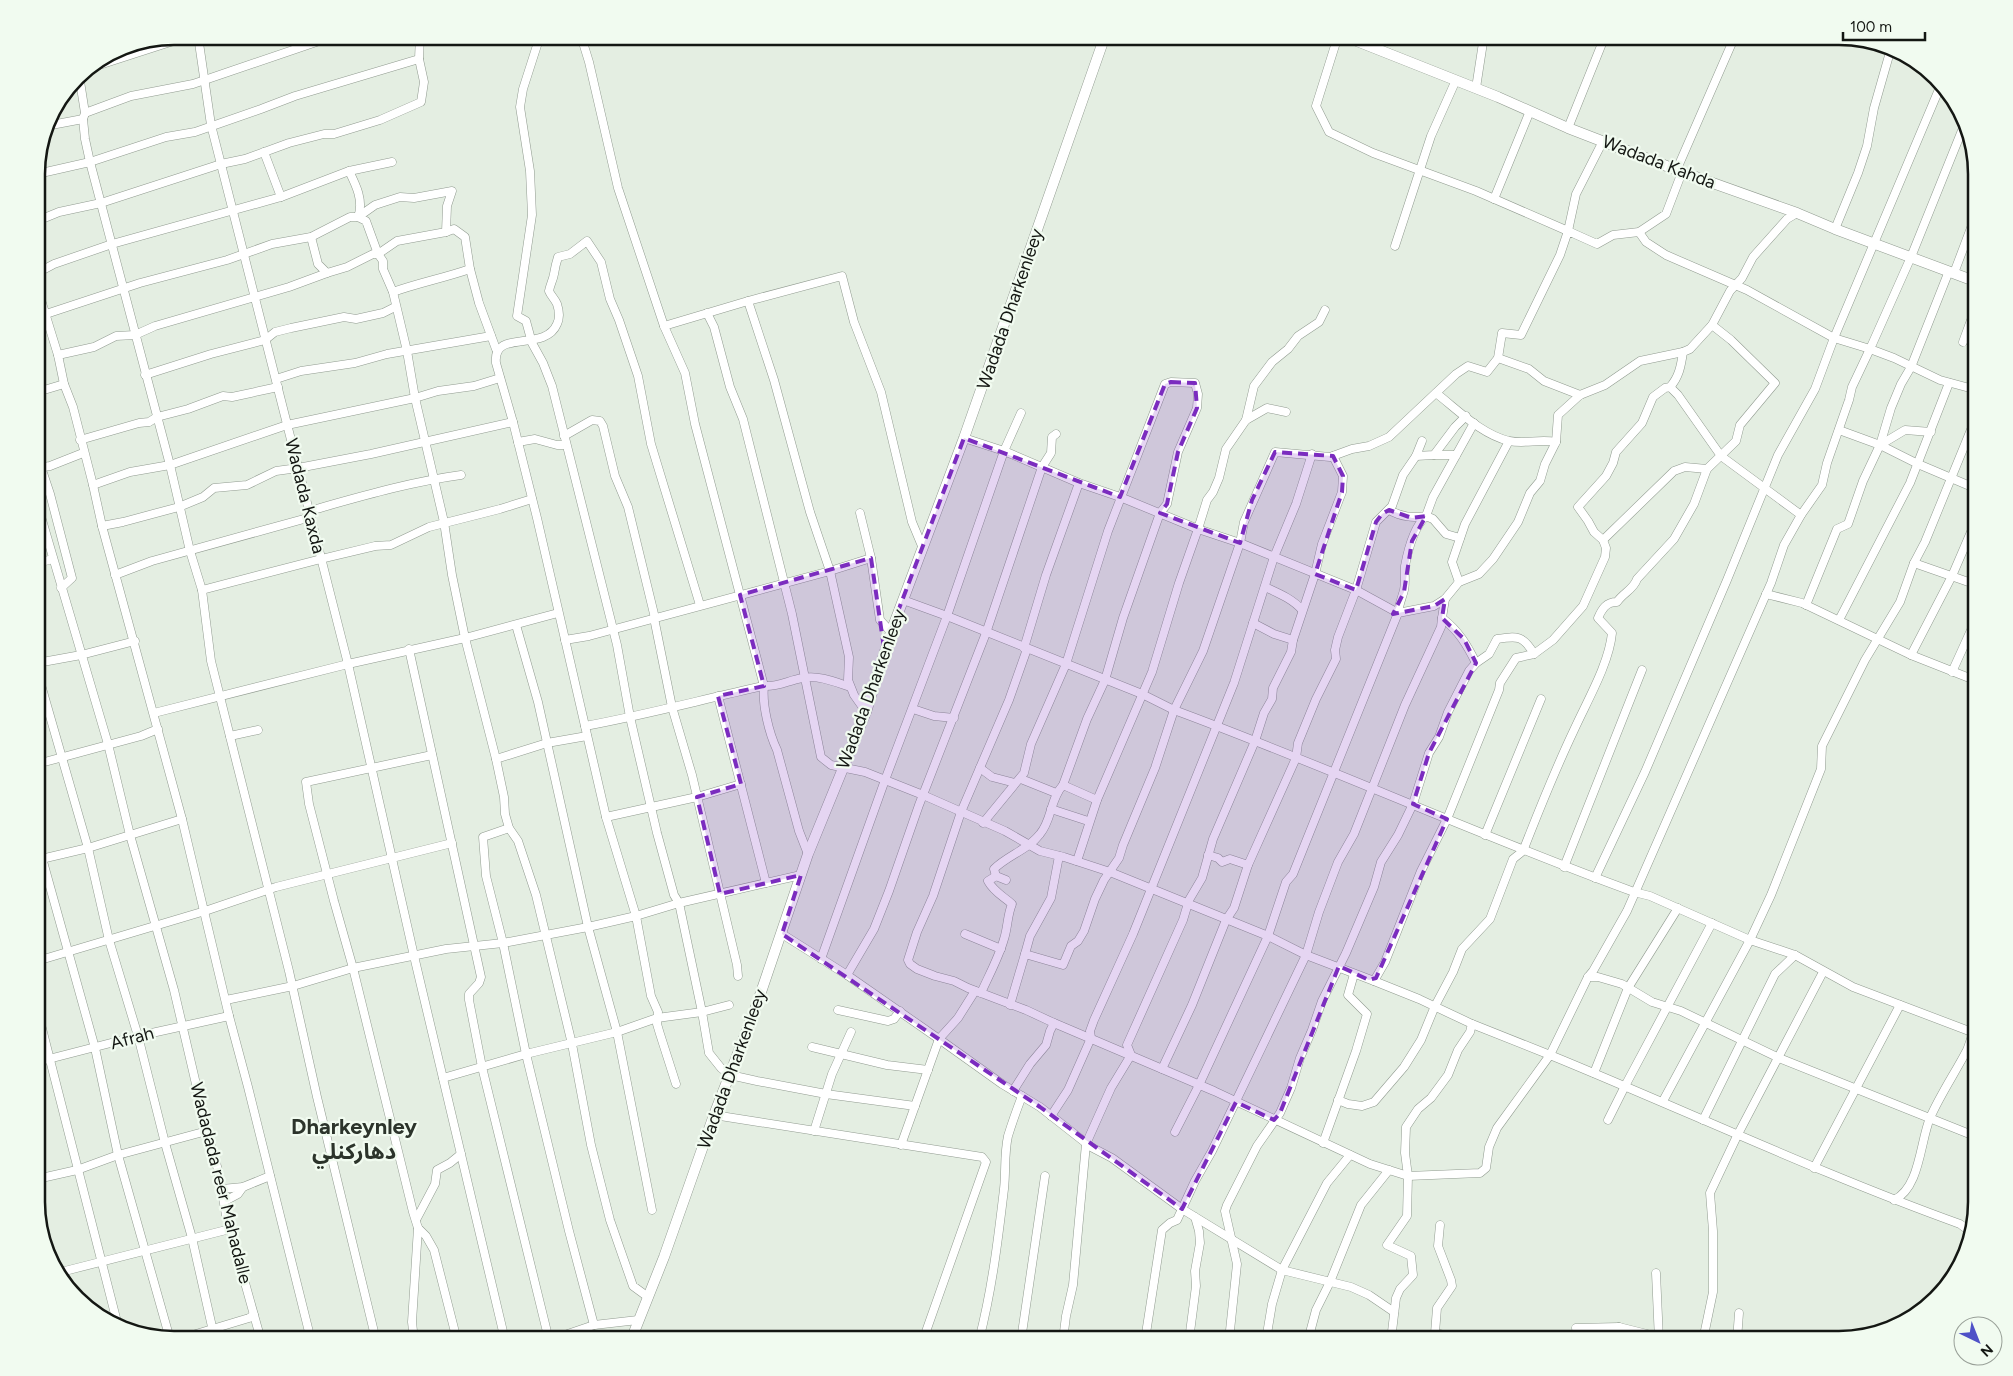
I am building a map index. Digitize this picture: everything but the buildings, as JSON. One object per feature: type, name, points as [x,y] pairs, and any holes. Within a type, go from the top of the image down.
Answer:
[{"type":"main road","name":"Wadada Dharkenleey","points":[[634,1331],[782,934],[808,854],[866,712],[902,600],[964,438],[1102,45]]},
{"type":"main road","name":"Wadada Kahda","points":[[1367,45],[1476,88],[1568,128],[1968,278]]},
{"type":"street","name":"Wadada Kaxda","points":[[199,45],[211,126],[348,664],[414,956],[503,1331]]},
{"type":"street","points":[[55,124],[84,116],[131,96],[204,80],[307,45]]},
{"type":"street","points":[[45,218],[73,208],[101,203],[221,164],[245,159],[296,141],[324,134],[334,134],[380,120],[420,102],[424,82],[420,59],[420,45]]},
{"type":"street","points":[[537,45],[523,89],[520,107],[530,171],[532,215],[517,316],[526,320],[532,343],[543,363],[552,386],[612,628],[630,717],[657,833],[674,895],[679,903],[709,1053],[730,1075],[826,1094],[915,1106]]},
{"type":"street","points":[[584,45],[618,188],[664,326],[685,373],[695,424],[764,686],[763,696],[772,738],[799,831],[808,854]]},
{"type":"street","points":[[1335,45],[1316,106],[1329,132],[1373,153],[1494,199],[1597,244],[1613,235],[1639,232],[1666,214],[1679,170],[1731,45]]},
{"type":"street","points":[[1476,88],[1483,45]]},
{"type":"street","points":[[1568,128],[1602,45]]},
{"type":"street","points":[[110,62],[160,46]]},
{"type":"street","points":[[1835,229],[1867,146],[1874,108],[1889,55]]},
{"type":"street","points":[[45,172],[90,162],[166,136],[195,132],[261,110],[295,96],[420,59]]},
{"type":"street","points":[[1395,246],[1431,136],[1456,80]]},
{"type":"street","points":[[80,86],[90,162],[170,465],[178,507],[202,590],[212,661],[293,986],[317,1097],[374,1331]]},
{"type":"street","points":[[1595,878],[1644,772],[1766,488],[1778,455],[1815,389],[1834,338],[1938,92]]},
{"type":"street","points":[[1494,199],[1530,111]]},
{"type":"street","points":[[1080,483],[1046,575],[1026,648],[961,812],[933,896],[917,932],[908,960],[910,964],[935,976],[954,980],[978,992],[1026,1010],[1131,1055],[1370,1164],[1408,1176],[1480,1173],[1486,1168],[1488,1147],[1497,1128],[1550,1055],[1588,976],[1593,971],[1627,911],[1766,594],[1784,545],[1801,515],[1822,485],[1827,463],[1852,388],[1911,257],[1961,132]]},
{"type":"street","points":[[1025,954],[1063,965],[1071,946],[1078,941],[1084,931],[1095,899],[1119,858],[1155,768],[1174,710],[1203,651],[1240,543],[1244,522],[1252,500],[1275,452],[1332,456],[1369,446],[1389,437],[1456,374],[1468,366],[1487,372],[1498,358],[1502,333],[1521,334],[1560,255],[1568,232],[1576,194],[1603,141]]},
{"type":"street","points":[[264,152],[281,197]]},
{"type":"street","points":[[45,267],[112,244],[281,197],[349,171],[392,162]]},
{"type":"street","points":[[349,171],[357,189],[361,208],[358,216]]},
{"type":"street","points":[[46,314],[124,289],[227,260],[272,244],[311,237],[341,221],[358,216],[375,205],[400,197],[414,198],[452,191],[447,206],[446,232]]},
{"type":"street","points":[[964,438],[1004,451],[1080,483],[1198,529],[1240,543],[1356,590],[1398,613],[1434,606],[1445,599],[1459,582],[1479,574],[1493,559],[1518,522],[1530,493],[1540,481],[1545,464],[1556,442],[1558,416],[1580,395],[1605,385],[1640,361],[1690,349],[1712,325],[1730,291],[1742,278],[1753,257],[1787,219],[1798,213]]},
{"type":"street","points":[[358,216],[366,222],[378,254],[383,261],[383,269],[393,292],[444,522],[452,575],[465,638],[496,759],[504,797],[505,814],[509,828],[518,841],[528,872],[572,1044],[591,1144],[610,1220],[633,1286],[648,1297]]},
{"type":"street","points":[[58,355],[94,347],[116,336],[136,335],[155,326],[289,287],[327,272],[347,268],[373,254],[378,254],[396,241],[454,229],[464,237],[479,303],[496,349],[498,349]]},
{"type":"street","points":[[1639,232],[1646,242],[1666,255],[1747,290],[1834,338],[1870,349],[1949,383],[1968,388]]},
{"type":"street","points":[[1806,605],[1837,530],[1848,524],[1863,480],[1880,445],[1891,408],[1901,384],[1911,367],[1968,234]]},
{"type":"street","points":[[311,237],[318,264],[327,272]]},
{"type":"street","points":[[676,1084],[660,1034],[657,1018],[658,1012],[651,996],[636,916],[606,817],[532,499],[495,356],[498,349],[504,345],[532,338],[541,339],[554,331],[559,320],[557,303],[549,291],[558,257],[570,254],[587,241],[601,262],[610,299],[638,376],[651,444],[700,605]]},
{"type":"street","points":[[393,292],[411,285],[434,281],[470,270]]},
{"type":"street","points":[[664,326],[842,276],[854,322],[881,392],[910,514],[922,546]]},
{"type":"street","points":[[748,301],[774,380],[810,512],[830,571],[849,657],[848,680],[850,687],[866,712]]},
{"type":"street","points":[[145,375],[211,354],[266,340],[275,332],[344,317],[356,319],[383,313],[395,307]]},
{"type":"street","points":[[1077,861],[1088,821],[1161,646],[1179,583],[1207,500],[1219,478],[1226,449],[1246,420],[1254,386],[1272,362],[1288,349],[1298,336],[1319,322],[1325,310]]},
{"type":"street","points":[[45,311],[182,819],[308,1331]]},
{"type":"street","points":[[707,313],[722,354],[730,387],[743,419],[785,583],[821,757],[825,762],[885,780],[923,795],[983,823],[1006,831],[1040,851],[1110,872],[1268,936],[1306,955],[1339,966],[1472,1024],[1625,1086],[1737,1136],[1894,1200],[1960,1224],[1965,1228]]},
{"type":"street","points":[[1338,1100],[1362,1106],[1374,1102],[1404,1067],[1421,1040],[1434,1006],[1453,972],[1462,950],[1490,919],[1513,860],[1523,851],[1611,643],[1612,633],[1598,618],[1602,608],[1611,602],[1617,602],[1634,586],[1637,579],[1674,539],[1694,504],[1708,469],[1736,441],[1740,425],[1775,384],[1731,340],[1712,325]]},
{"type":"street","points":[[1963,342],[1968,328]]},
{"type":"street","points":[[80,440],[139,423],[149,422],[156,417],[188,409],[223,396],[232,397],[277,383],[301,372],[491,336]]},
{"type":"street","points":[[1670,388],[1680,371],[1683,352]]},
{"type":"street","points":[[1498,358],[1528,369],[1544,381],[1580,395]]},
{"type":"street","points":[[93,485],[130,472],[170,465],[287,425],[415,398],[438,391],[474,386],[500,378]]},
{"type":"street","points":[[983,823],[1018,781],[1031,744],[1066,664],[1120,497],[1164,384],[1171,382],[1195,383],[1198,394],[1197,408],[1178,452],[1167,504],[1160,513],[1123,618],[1106,680],[1087,719],[1063,785],[1056,793],[1046,827],[1029,845],[998,865],[994,869],[996,876]]},
{"type":"street","points":[[1839,620],[1882,539],[1918,464],[1949,383]]},
{"type":"street","points":[[45,390],[64,384]]},
{"type":"street","points":[[1374,981],[1385,962],[1421,871],[1447,819],[1499,690],[1500,683],[1516,658],[1534,654],[1553,640],[1583,606],[1605,557],[1606,548],[1603,540],[1594,532],[1578,507],[1606,476],[1616,452],[1642,423],[1653,397],[1665,388],[1670,388],[1678,395],[1721,456],[1801,515]]},
{"type":"street","points":[[1436,393],[1486,432],[1508,440],[1522,442],[1546,440],[1556,442]]},
{"type":"street","points":[[1246,420],[1267,408],[1286,412]]},
{"type":"street","points":[[821,959],[885,780],[947,616],[1004,451],[1021,413]]},
{"type":"street","points":[[1434,455],[1455,427],[1466,416]]},
{"type":"street","points":[[518,442],[535,439],[557,445],[592,420],[600,421],[615,476],[628,507],[654,618],[672,707],[697,797],[738,976]]},
{"type":"street","points":[[102,526],[130,521],[178,507],[203,497],[214,488],[246,484],[269,473],[425,443],[513,422]]},
{"type":"street","points":[[1175,1132],[1199,1085],[1268,936],[1286,882],[1293,874],[1332,773],[1398,613],[1399,601],[1404,592],[1406,578],[1404,569],[1412,541],[1474,423]]},
{"type":"street","points":[[1839,430],[1880,445],[1918,464],[1968,485]]},
{"type":"street","points":[[1880,445],[1905,430],[1931,432]]},
{"type":"street","points":[[847,975],[874,929],[889,891],[923,795],[986,633],[1042,466],[1051,452],[1052,437],[1056,434]]},
{"type":"street","points":[[1663,1102],[1750,940],[1771,895],[1821,769],[1822,746],[1865,660],[1900,602],[1914,562],[1925,542],[1968,438]]},
{"type":"street","points":[[1459,582],[1452,562],[1460,538],[1465,524],[1508,440]]},
{"type":"street","points":[[1162,1069],[1192,1005],[1226,920],[1237,902],[1248,865],[1296,758],[1298,744],[1316,699],[1336,659],[1335,650],[1338,636],[1356,590],[1376,522],[1382,514],[1389,510],[1403,475],[1416,456],[1422,441]]},
{"type":"street","points":[[45,467],[84,453]]},
{"type":"street","points":[[1051,1116],[1068,1090],[1091,1038],[1090,1032],[1094,1020],[1134,934],[1198,775],[1215,725],[1234,683],[1274,557],[1296,504],[1312,454]]},
{"type":"street","points":[[1416,456],[1456,455]]},
{"type":"street","points":[[1131,1055],[1127,1046],[1183,920],[1187,904],[1202,878],[1208,855],[1272,698],[1273,688],[1291,652],[1302,610],[1315,574],[1322,544],[1342,492],[1344,476],[1332,456]]},
{"type":"street","points":[[1603,540],[1674,472],[1684,467],[1708,469]]},
{"type":"street","points":[[115,575],[152,561],[310,514],[434,479],[461,475]]},
{"type":"street","points":[[45,483],[50,494],[72,578],[61,588]]},
{"type":"street","points":[[202,590],[375,546],[390,545],[444,522],[500,509],[532,499]]},
{"type":"street","points":[[1389,510],[1412,518],[1426,516],[1432,519],[1446,534],[1460,538]]},
{"type":"street","points":[[860,513],[871,558],[880,620],[891,632]]},
{"type":"street","name":"Wadadada reer Mahadalle","points":[[45,533],[108,744],[130,835],[182,1026],[225,1201],[230,1229],[258,1331]]},
{"type":"street","points":[[1911,655],[1952,576],[1968,539]]},
{"type":"street","points":[[565,640],[589,636],[612,628],[830,571],[871,558]]},
{"type":"street","points":[[45,561],[53,559]]},
{"type":"street","points":[[1914,562],[1968,582]]},
{"type":"street","points":[[1265,587],[1284,595],[1302,610]]},
{"type":"street","points":[[1766,594],[1806,605],[1911,655],[1968,678]]},
{"type":"street","points":[[1146,1331],[1162,1230],[1177,1220],[1306,955],[1319,912],[1338,862],[1354,834],[1405,705],[1441,627],[1445,599]]},
{"type":"street","points":[[902,600],[947,616],[1142,694],[1174,710],[1414,804],[1523,851],[1634,892],[1650,896],[1750,940],[1795,956],[1853,987],[1968,1030]]},
{"type":"street","points":[[154,713],[409,649],[465,638],[558,613]]},
{"type":"street","points":[[1442,618],[1453,626],[1464,639],[1476,663]]},
{"type":"street","points":[[1253,623],[1274,634],[1293,640]]},
{"type":"street","points":[[516,624],[547,743],[588,927],[617,1032],[652,1210]]},
{"type":"street","points":[[1230,1331],[1237,1264],[1225,1211],[1227,1205],[1257,1146],[1280,1113],[1291,1088],[1300,1058],[1322,1001],[1374,887],[1381,862],[1414,804],[1429,753],[1469,671],[1476,663],[1489,654],[1497,639],[1513,636],[1526,641],[1534,654]]},
{"type":"street","points":[[1952,672],[1968,636]]},
{"type":"street","points":[[45,662],[135,641]]},
{"type":"street","points":[[409,649],[474,945],[480,981],[472,989],[469,1000],[482,1066],[547,1331]]},
{"type":"street","points":[[1564,867],[1642,670]]},
{"type":"street","points":[[585,726],[764,686],[775,687],[805,677],[832,681],[850,687]]},
{"type":"street","points":[[718,696],[766,883]]},
{"type":"street","points":[[45,700],[88,848],[109,940],[138,1036],[165,1144],[192,1238],[212,1329]]},
{"type":"street","points":[[1485,835],[1541,700]]},
{"type":"street","points":[[913,709],[934,716],[954,718]]},
{"type":"street","points":[[45,761],[158,730]]},
{"type":"street","points":[[230,736],[258,730]]},
{"type":"street","points":[[496,759],[547,743],[587,736]]},
{"type":"street","points":[[413,1331],[417,1224],[354,968],[309,804],[306,782],[432,756]]},
{"type":"street","points":[[980,768],[992,776],[1018,781],[1056,793]]},
{"type":"street","points":[[606,817],[697,797],[741,784]]},
{"type":"street","points":[[1063,785],[1097,800]]},
{"type":"street","points":[[1051,808],[1088,821]]},
{"type":"street","points":[[45,859],[88,848],[182,819]]},
{"type":"street","points":[[509,828],[483,837],[486,876],[503,943],[526,1054],[594,1325]]},
{"type":"street","points":[[45,959],[205,911],[269,891],[276,887],[392,857],[452,844]]},
{"type":"street","points":[[1208,855],[1218,858],[1222,862],[1230,859],[1248,865]]},
{"type":"street","points":[[1010,1005],[1030,936],[1051,898],[1059,856]]},
{"type":"street","points":[[226,1000],[293,986],[354,968],[474,945],[503,943],[588,927],[636,916],[679,903],[801,875]]},
{"type":"street","points":[[996,876],[1006,880]]},
{"type":"street","points":[[901,1145],[938,1039],[943,1036],[978,992],[1001,949],[1005,936],[1007,915],[1012,904],[990,886],[988,881],[996,876]]},
{"type":"street","points":[[45,880],[95,1048],[118,1155],[168,1331]]},
{"type":"street","points":[[1594,1073],[1628,988],[1678,908]]},
{"type":"street","points":[[1608,1120],[1712,923]]},
{"type":"street","points":[[782,934],[900,1011],[1051,1116],[1086,1144],[1112,1158],[1182,1209],[1282,1270],[1351,1287],[1369,1295],[1394,1312]]},
{"type":"street","points":[[965,934],[1001,949]]},
{"type":"street","points":[[1703,1120],[1774,974],[1795,956]]},
{"type":"street","points":[[1705,1331],[1713,1292],[1713,1231],[1710,1193],[1737,1136],[1823,972]]},
{"type":"street","points":[[1323,1143],[1356,1051],[1367,1014],[1348,995],[1354,974]]},
{"type":"street","points":[[1588,976],[1622,984],[1652,1002],[1681,1011],[1779,1058],[1968,1134]]},
{"type":"street","points":[[443,1078],[526,1054],[617,1032],[657,1018],[702,1012],[729,1005]]},
{"type":"street","points":[[1814,1168],[1900,1005]]},
{"type":"street","points":[[838,1010],[888,1021],[894,1019],[900,1011]]},
{"type":"street","name":"Afrah","points":[[45,1060],[138,1036],[229,1016]]},
{"type":"street","points":[[1013,1091],[1030,1064],[1046,1045],[1054,1023]]},
{"type":"street","points":[[1392,1331],[1396,1298],[1400,1289],[1413,1276],[1411,1256],[1387,1245],[1407,1216],[1406,1127],[1418,1109],[1431,1098],[1448,1075],[1458,1050],[1470,1032],[1472,1024]]},
{"type":"street","points":[[814,1131],[841,1053],[851,1032]]},
{"type":"street","points":[[45,1041],[116,1317]]},
{"type":"street","points":[[812,1047],[887,1065],[928,1070]]},
{"type":"street","points":[[1894,1200],[1903,1196],[1914,1175],[1930,1119],[1968,1048]]},
{"type":"street","points":[[1064,1331],[1073,1285],[1086,1144],[1111,1088],[1131,1055]]},
{"type":"street","points":[[981,1331],[997,1250],[1004,1188],[1004,1161],[1008,1135],[1022,1096]]},
{"type":"street","points":[[714,1115],[982,1157],[986,1162],[926,1331]]},
{"type":"street","points":[[45,1177],[77,1170],[118,1155],[165,1144],[207,1131]]},
{"type":"street","points":[[417,1224],[435,1184],[437,1170],[450,1164],[461,1154]]},
{"type":"street","points":[[1268,1331],[1272,1304],[1282,1270],[1327,1183],[1350,1155]]},
{"type":"street","points":[[1310,1331],[1316,1310],[1330,1282],[1361,1205],[1389,1170]]},
{"type":"street","points":[[222,1189],[243,1187],[270,1176]]},
{"type":"street","points":[[1022,1331],[1044,1176]]},
{"type":"street","points":[[225,1201],[238,1194],[243,1187]]},
{"type":"street","points":[[1190,1331],[1196,1286],[1195,1271],[1200,1243],[1195,1217]]},
{"type":"street","points":[[417,1224],[434,1250],[455,1331]]},
{"type":"street","points":[[1435,1331],[1437,1308],[1452,1286],[1438,1246],[1440,1225]]},
{"type":"street","points":[[65,1271],[230,1229]]},
{"type":"street","points":[[1656,1273],[1659,1331]]},
{"type":"street","points":[[1738,1331],[1740,1313]]},
{"type":"street","points":[[205,1331],[254,1315]]},
{"type":"street","points":[[576,1331],[594,1325],[638,1320]]},
{"type":"street","points":[[1576,1331],[1576,1328],[1619,1327],[1632,1331]]},
{"type":"highlighted area","points":[[1171,382],[1195,383],[1197,408],[1178,452],[1167,504],[1160,513],[1240,543],[1252,500],[1275,452],[1333,456],[1343,476],[1342,492],[1315,574],[1356,590],[1376,522],[1382,514],[1389,510],[1412,518],[1426,516],[1412,541],[1404,592],[1393,614],[1434,606],[1445,599],[1442,618],[1464,639],[1476,663],[1429,753],[1413,804],[1447,819],[1376,978],[1369,980],[1339,966],[1280,1113],[1274,1120],[1236,1102],[1182,1209],[1040,1107],[782,934],[801,875],[720,894],[697,797],[741,784],[718,696],[764,686],[740,595],[871,558],[884,648],[964,438],[1120,497],[1165,384]]},
{"type":"district","name":"Dharkeynley دهاركنلي","points":[[354,1138]]}]
